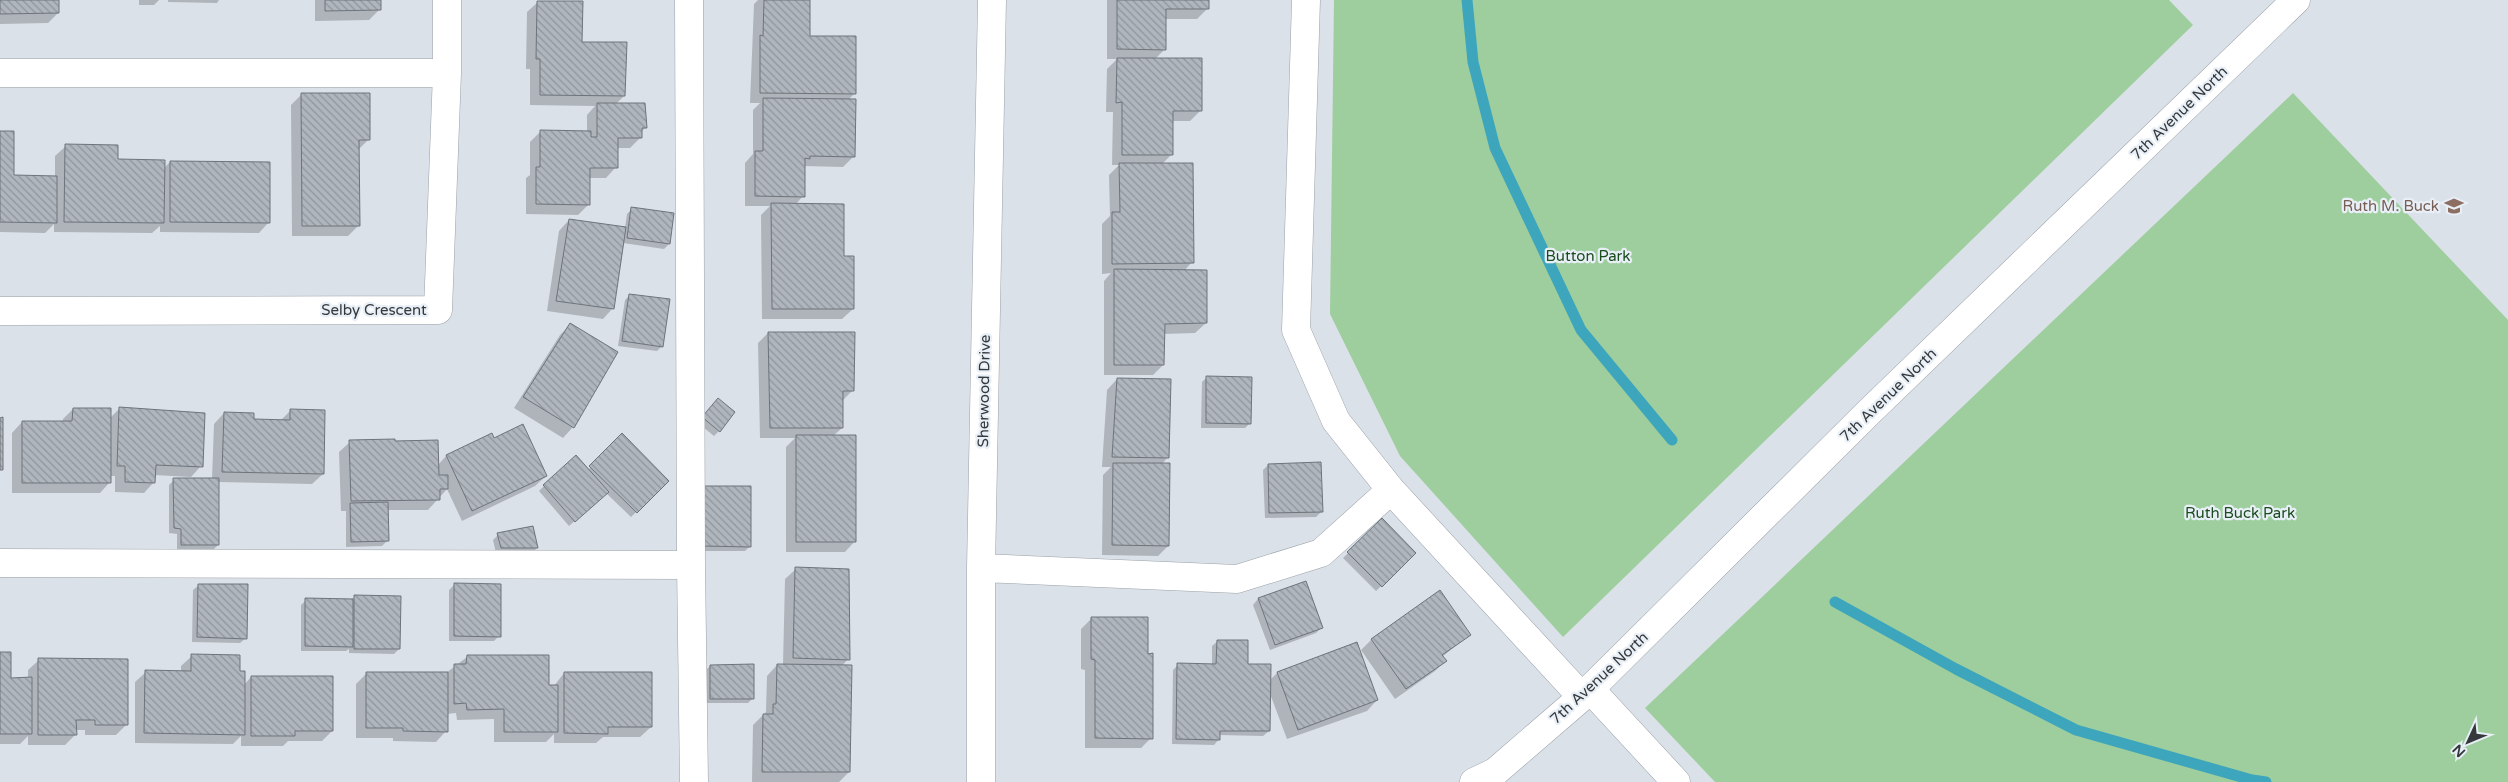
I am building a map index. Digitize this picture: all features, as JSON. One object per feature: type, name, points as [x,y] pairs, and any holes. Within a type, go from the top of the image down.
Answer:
[{"type":"street","name":"Selby Crescent","points":[[0,311],[438,310],[447,72],[447,0]]},
{"type":"street","points":[[689,0],[691,565],[694,782]]},
{"type":"street","name":"Sherwood Drive","points":[[981,782],[980,568],[992,0]]},
{"type":"street","points":[[1306,0],[1296,330],[1336,421],[1391,490],[1586,693],[1676,782]]},
{"type":"street","name":"7th Avenue North","points":[[1474,782],[1495,772],[1586,693],[1870,412],[2296,0]]},
{"type":"street","points":[[0,73],[447,72]]},
{"type":"street","points":[[980,568],[1237,579],[1321,553],[1391,490]]},
{"type":"street","points":[[0,563],[691,565]]},
{"type":"green space","name":"Button Park","points":[[1334,0],[2169,0],[2193,25],[1563,637],[1400,456],[1330,314]]},
{"type":"green space","name":"Ruth Buck Park","points":[[2293,93],[2508,320],[2508,782],[1715,782],[1645,708]]},
{"type":"building","points":[[0,0],[59,0],[59,13],[0,14]]},
{"type":"building","points":[[325,0],[381,0],[381,10],[325,11]]},
{"type":"building","points":[[764,0],[810,0],[810,36],[856,36],[856,94],[760,93],[760,35],[763,36]]},
{"type":"building","points":[[1117,0],[1209,0],[1209,9],[1166,9],[1166,50],[1117,49]]},
{"type":"building","points":[[537,1],[583,1],[582,42],[627,42],[625,96],[540,95],[540,59],[536,59]]},
{"type":"building","points":[[1117,58],[1202,58],[1202,111],[1173,111],[1173,155],[1122,155],[1122,102],[1116,103]]},
{"type":"building","points":[[301,93],[370,93],[370,140],[359,140],[360,226],[302,226]]},
{"type":"building","points":[[763,98],[856,99],[855,157],[810,156],[810,159],[805,158],[805,197],[755,196],[755,151],[763,151]]},
{"type":"building","points":[[597,103],[645,103],[647,128],[642,128],[642,138],[618,138],[618,168],[590,168],[590,205],[536,204],[536,167],[540,167],[540,130],[591,131],[591,137],[597,137]]},
{"type":"building","points":[[0,131],[14,131],[14,175],[57,176],[57,223],[0,222]]},
{"type":"building","points":[[65,144],[118,145],[118,159],[165,160],[164,223],[64,222]]},
{"type":"building","points":[[170,161],[270,162],[270,223],[170,222]]},
{"type":"building","points":[[1119,163],[1193,163],[1194,263],[1112,264],[1112,212],[1120,212]]},
{"type":"building","points":[[771,203],[844,204],[844,256],[854,256],[854,309],[772,309]]},
{"type":"building","points":[[631,207],[674,213],[670,244],[627,238]]},
{"type":"building","points":[[569,219],[626,227],[614,309],[556,301]]},
{"type":"building","points":[[1114,269],[1207,270],[1207,323],[1165,324],[1164,365],[1114,365]]},
{"type":"building","points":[[629,294],[670,299],[663,347],[622,341]]},
{"type":"building","points":[[570,323],[618,352],[574,428],[523,397]]},
{"type":"building","points":[[768,332],[855,332],[854,391],[843,391],[843,428],[770,428]]},
{"type":"building","points":[[1206,376],[1252,377],[1251,424],[1206,423]]},
{"type":"building","points":[[1117,378],[1171,379],[1169,458],[1112,457]]},
{"type":"building","points":[[718,398],[735,412],[720,432],[702,417]]},
{"type":"building","points":[[119,407],[205,413],[203,467],[156,465],[155,483],[125,482],[125,466],[117,466]]},
{"type":"building","points":[[73,408],[111,408],[111,483],[22,483],[22,421],[72,421]]},
{"type":"building","points":[[290,409],[325,410],[324,474],[222,472],[224,412],[254,413],[254,419],[290,420]]},
{"type":"building","points":[[3,417],[3,470],[0,470],[0,418]]},
{"type":"building","points":[[523,424],[547,476],[472,511],[446,455],[492,433],[494,438]]},
{"type":"building","points":[[622,433],[669,481],[637,513],[589,466]]},
{"type":"building","points":[[796,435],[856,435],[856,542],[796,542]]},
{"type":"building","points":[[395,439],[395,441],[438,440],[439,475],[448,475],[448,489],[440,489],[440,500],[351,501],[349,440]]},
{"type":"building","points":[[576,455],[609,492],[575,522],[543,485]]},
{"type":"building","points":[[1321,462],[1323,512],[1269,513],[1268,464]]},
{"type":"building","points":[[1113,463],[1170,463],[1169,546],[1112,545]]},
{"type":"building","points":[[173,478],[219,478],[219,545],[181,545],[181,529],[174,528]]},
{"type":"building","points":[[704,486],[751,486],[751,547],[703,546]]},
{"type":"building","points":[[388,502],[389,541],[351,542],[350,503]]},
{"type":"building","points":[[1382,518],[1416,553],[1382,587],[1347,552]]},
{"type":"building","points":[[533,526],[538,548],[501,548],[497,533]]},
{"type":"building","points":[[795,567],[849,569],[850,660],[793,658]]},
{"type":"building","points":[[1306,581],[1323,628],[1275,645],[1258,598]]},
{"type":"building","points":[[454,583],[501,584],[501,637],[454,636]]},
{"type":"building","points":[[198,584],[248,584],[247,639],[197,637]]},
{"type":"building","points":[[1440,590],[1471,635],[1442,655],[1447,661],[1406,689],[1371,639]]},
{"type":"building","points":[[354,595],[401,596],[400,649],[354,649]]},
{"type":"building","points":[[305,598],[353,599],[353,647],[305,646]]},
{"type":"building","points":[[1091,617],[1148,617],[1148,654],[1153,653],[1153,739],[1095,738],[1095,660],[1091,659]]},
{"type":"building","points":[[1217,640],[1248,640],[1248,664],[1271,664],[1270,731],[1220,731],[1220,740],[1176,739],[1177,663],[1216,664]]},
{"type":"building","points":[[1357,642],[1378,700],[1298,730],[1277,672]]},
{"type":"building","points":[[0,652],[11,652],[11,678],[32,677],[32,734],[0,734]]},
{"type":"building","points":[[191,654],[240,655],[240,671],[245,671],[245,735],[144,733],[145,670],[191,671]]},
{"type":"building","points":[[467,655],[549,655],[549,685],[558,685],[558,732],[504,732],[504,709],[467,710],[466,703],[454,704],[454,664],[466,664]]},
{"type":"building","points":[[38,658],[128,659],[128,725],[95,725],[95,720],[76,720],[77,735],[38,735]]},
{"type":"building","points":[[754,664],[754,699],[710,699],[710,665]]},
{"type":"building","points":[[777,664],[852,665],[850,772],[762,772],[763,714],[773,714],[773,704],[776,704]]},
{"type":"building","points":[[366,672],[448,672],[448,732],[403,731],[403,728],[366,728]]},
{"type":"building","points":[[564,672],[652,672],[652,727],[608,727],[608,734],[564,733]]},
{"type":"building","points":[[251,676],[333,676],[333,731],[295,731],[295,736],[251,736]]},
{"type":"waterway","points":[[1467,0],[1473,62],[1495,148],[1581,330],[1672,440]]},
{"type":"waterway","points":[[1835,602],[1956,669],[2076,730],[2252,780],[2266,782]]},
{"type":"place","name":"Ruth M. Buck","points":[[2454,206]]}]
